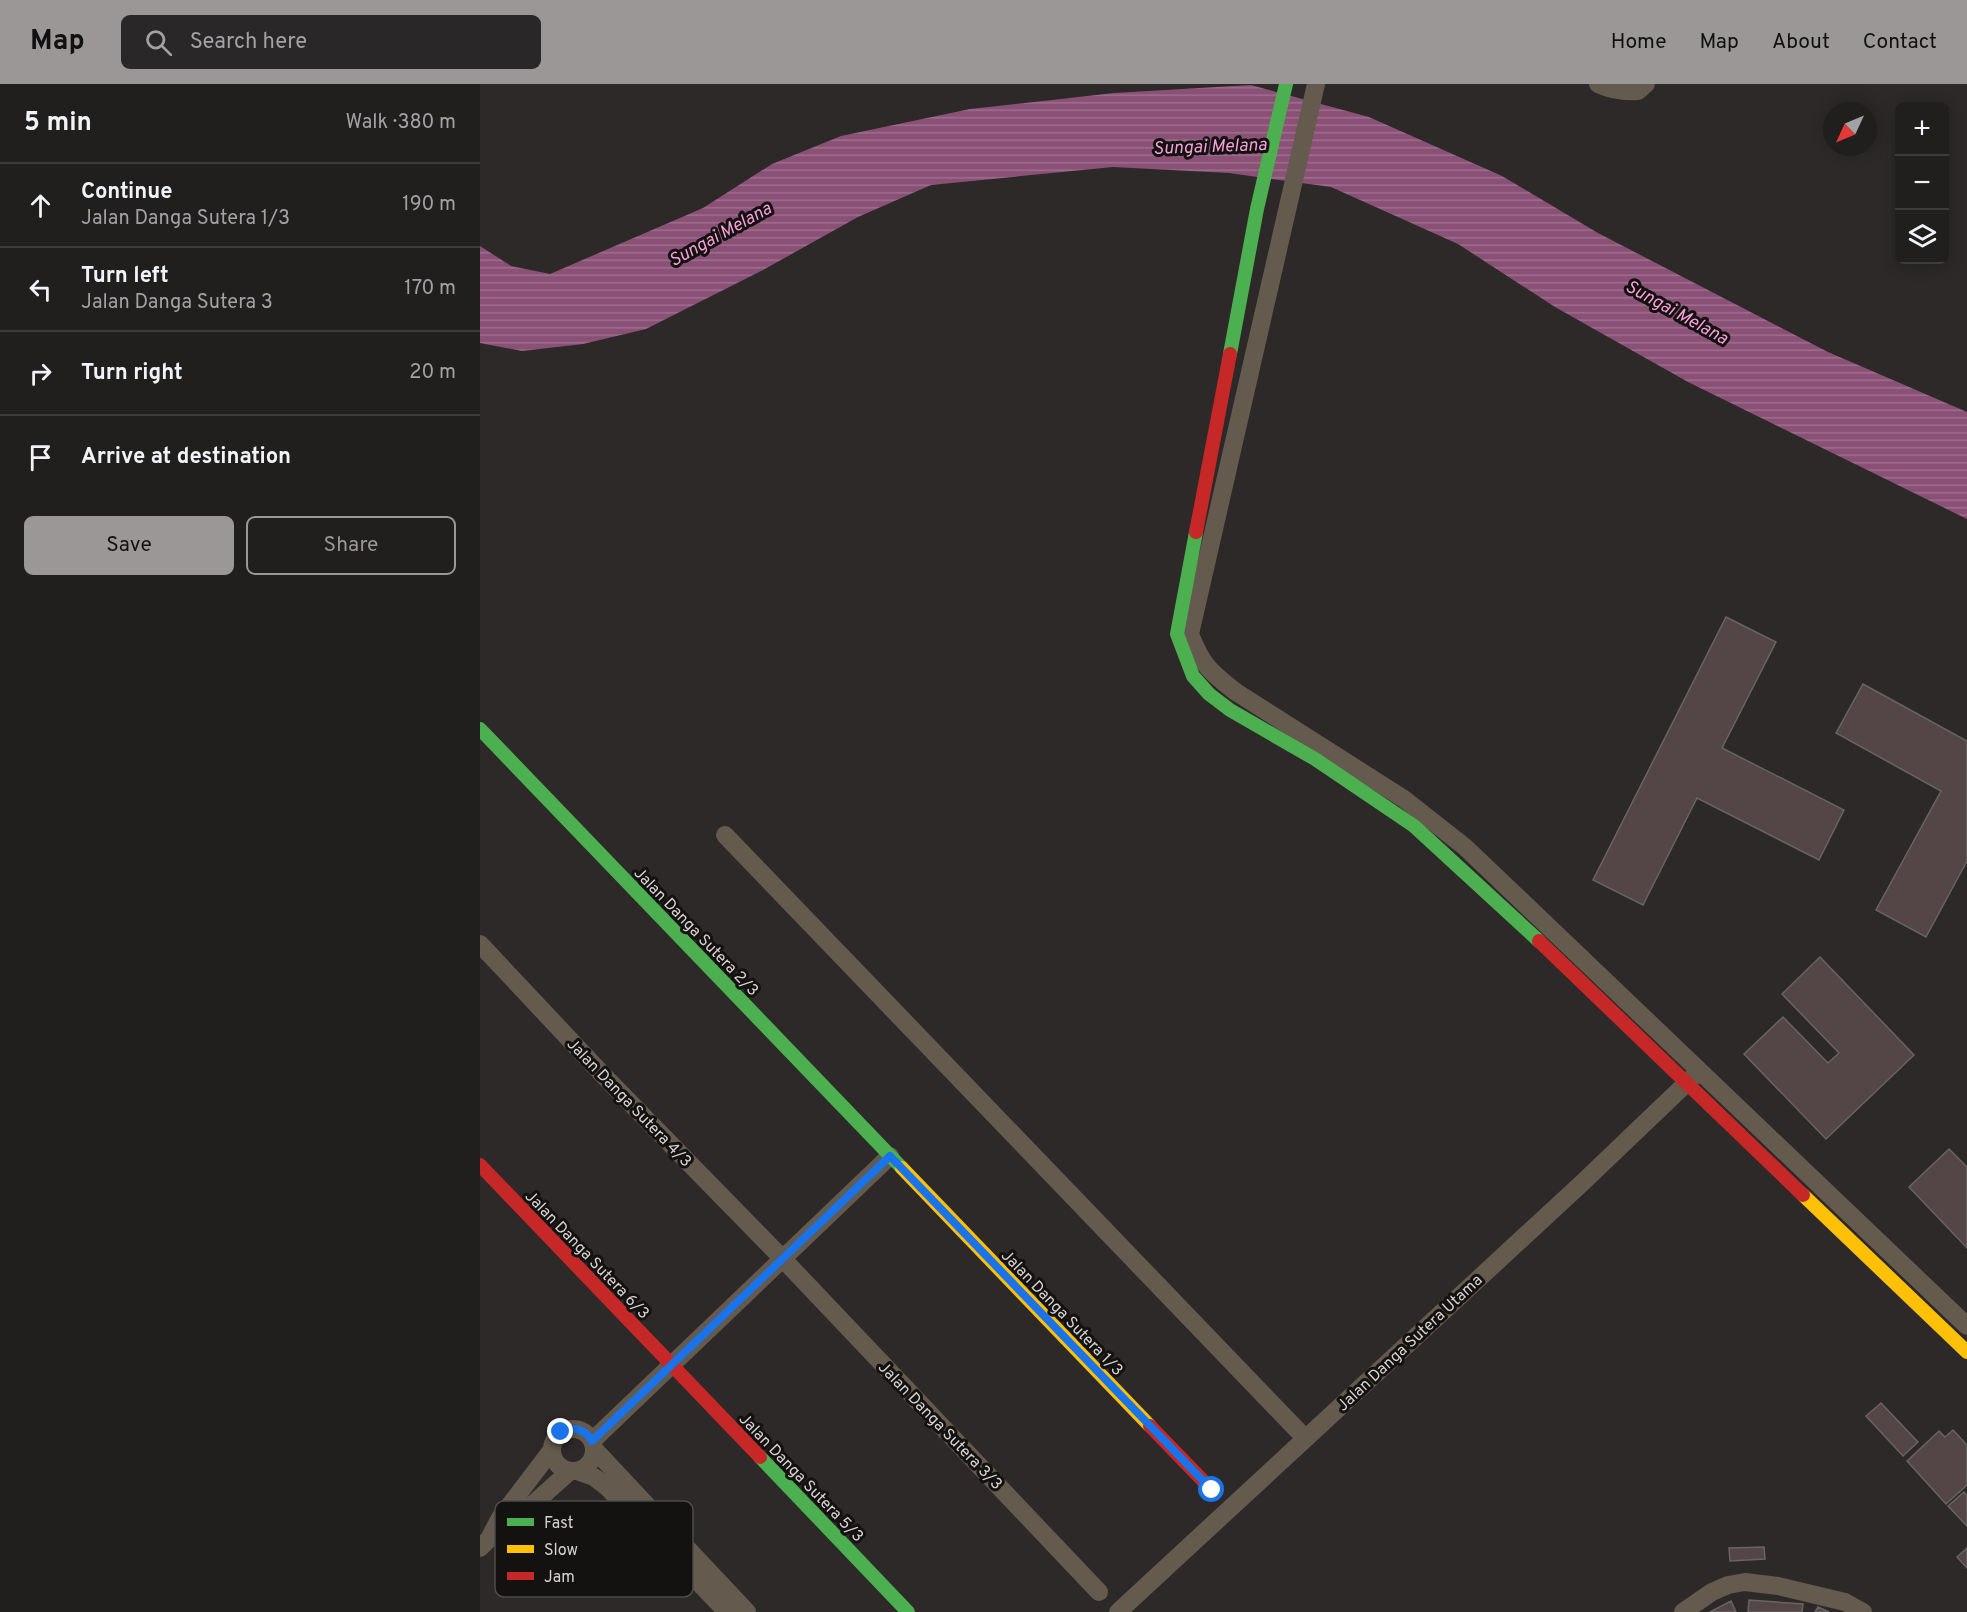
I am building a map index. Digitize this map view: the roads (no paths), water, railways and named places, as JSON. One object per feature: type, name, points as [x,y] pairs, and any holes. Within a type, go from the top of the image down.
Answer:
[{"type":"street","points":[[1287,84],[1257,209],[1177,634],[1193,676],[1209,694],[1230,710],[1315,759],[1414,826],[1519,922],[1836,1202],[1967,1326]]},
{"type":"street","points":[[1316,84],[1190,634],[1198,654],[1210,672],[1236,692],[1404,799],[1465,847],[1693,1077],[1823,1215],[1967,1352]]},
{"type":"street","points":[[1598,84],[1608,89],[1638,92],[1646,84]]},
{"type":"street","name":"Jalan Danga Sutera 2/3","points":[[480,729],[890,1156]]},
{"type":"street","points":[[725,835],[1305,1438]]},
{"type":"street","name":"Jalan Danga Sutera 4/3","points":[[480,944],[604,1076],[782,1258]]},
{"type":"street","name":"Jalan Danga Sutera Utama","points":[[1118,1612],[1693,1077]]},
{"type":"street","points":[[539,1501],[574,1471],[590,1463],[593,1445],[672,1365],[890,1156]]},
{"type":"street","name":"Jalan Danga Sutera 1/3","points":[[890,1156],[1212,1490]]},
{"type":"street","name":"Jalan Danga Sutera 6/3","points":[[480,1165],[672,1365]]},
{"type":"street","points":[[1823,1215],[1836,1202]]},
{"type":"street","name":"Jalan Danga Sutera 3/3","points":[[782,1258],[1099,1592]]},
{"type":"street","name":"Jalan Danga Sutera 5/3","points":[[672,1365],[908,1612]]},
{"type":"street","points":[[513,1501],[551,1450],[556,1437],[568,1429],[583,1431],[645,1501]]},
{"type":"street","points":[[551,1450],[559,1466],[594,1477],[621,1501]]},
{"type":"street","points":[[483,1539],[495,1524]]},
{"type":"street","points":[[693,1553],[747,1612]]},
{"type":"street","points":[[693,1576],[727,1612]]},
{"type":"street","points":[[1683,1612],[1712,1592],[1728,1585],[1745,1582],[1778,1586],[1845,1602],[1863,1612]]},
{"type":"water","name":"Sungai Melana","points":[[1251,85],[1369,117],[1502,176],[1598,233],[1828,352],[1967,412],[1967,519],[1688,382],[1555,307],[1458,244],[1331,187],[1229,173],[1113,167],[931,185],[858,217],[763,270],[646,329],[583,344],[522,351],[480,343],[480,246],[511,266],[550,274],[703,208],[772,164],[841,136],[970,109],[1114,93]]}]
